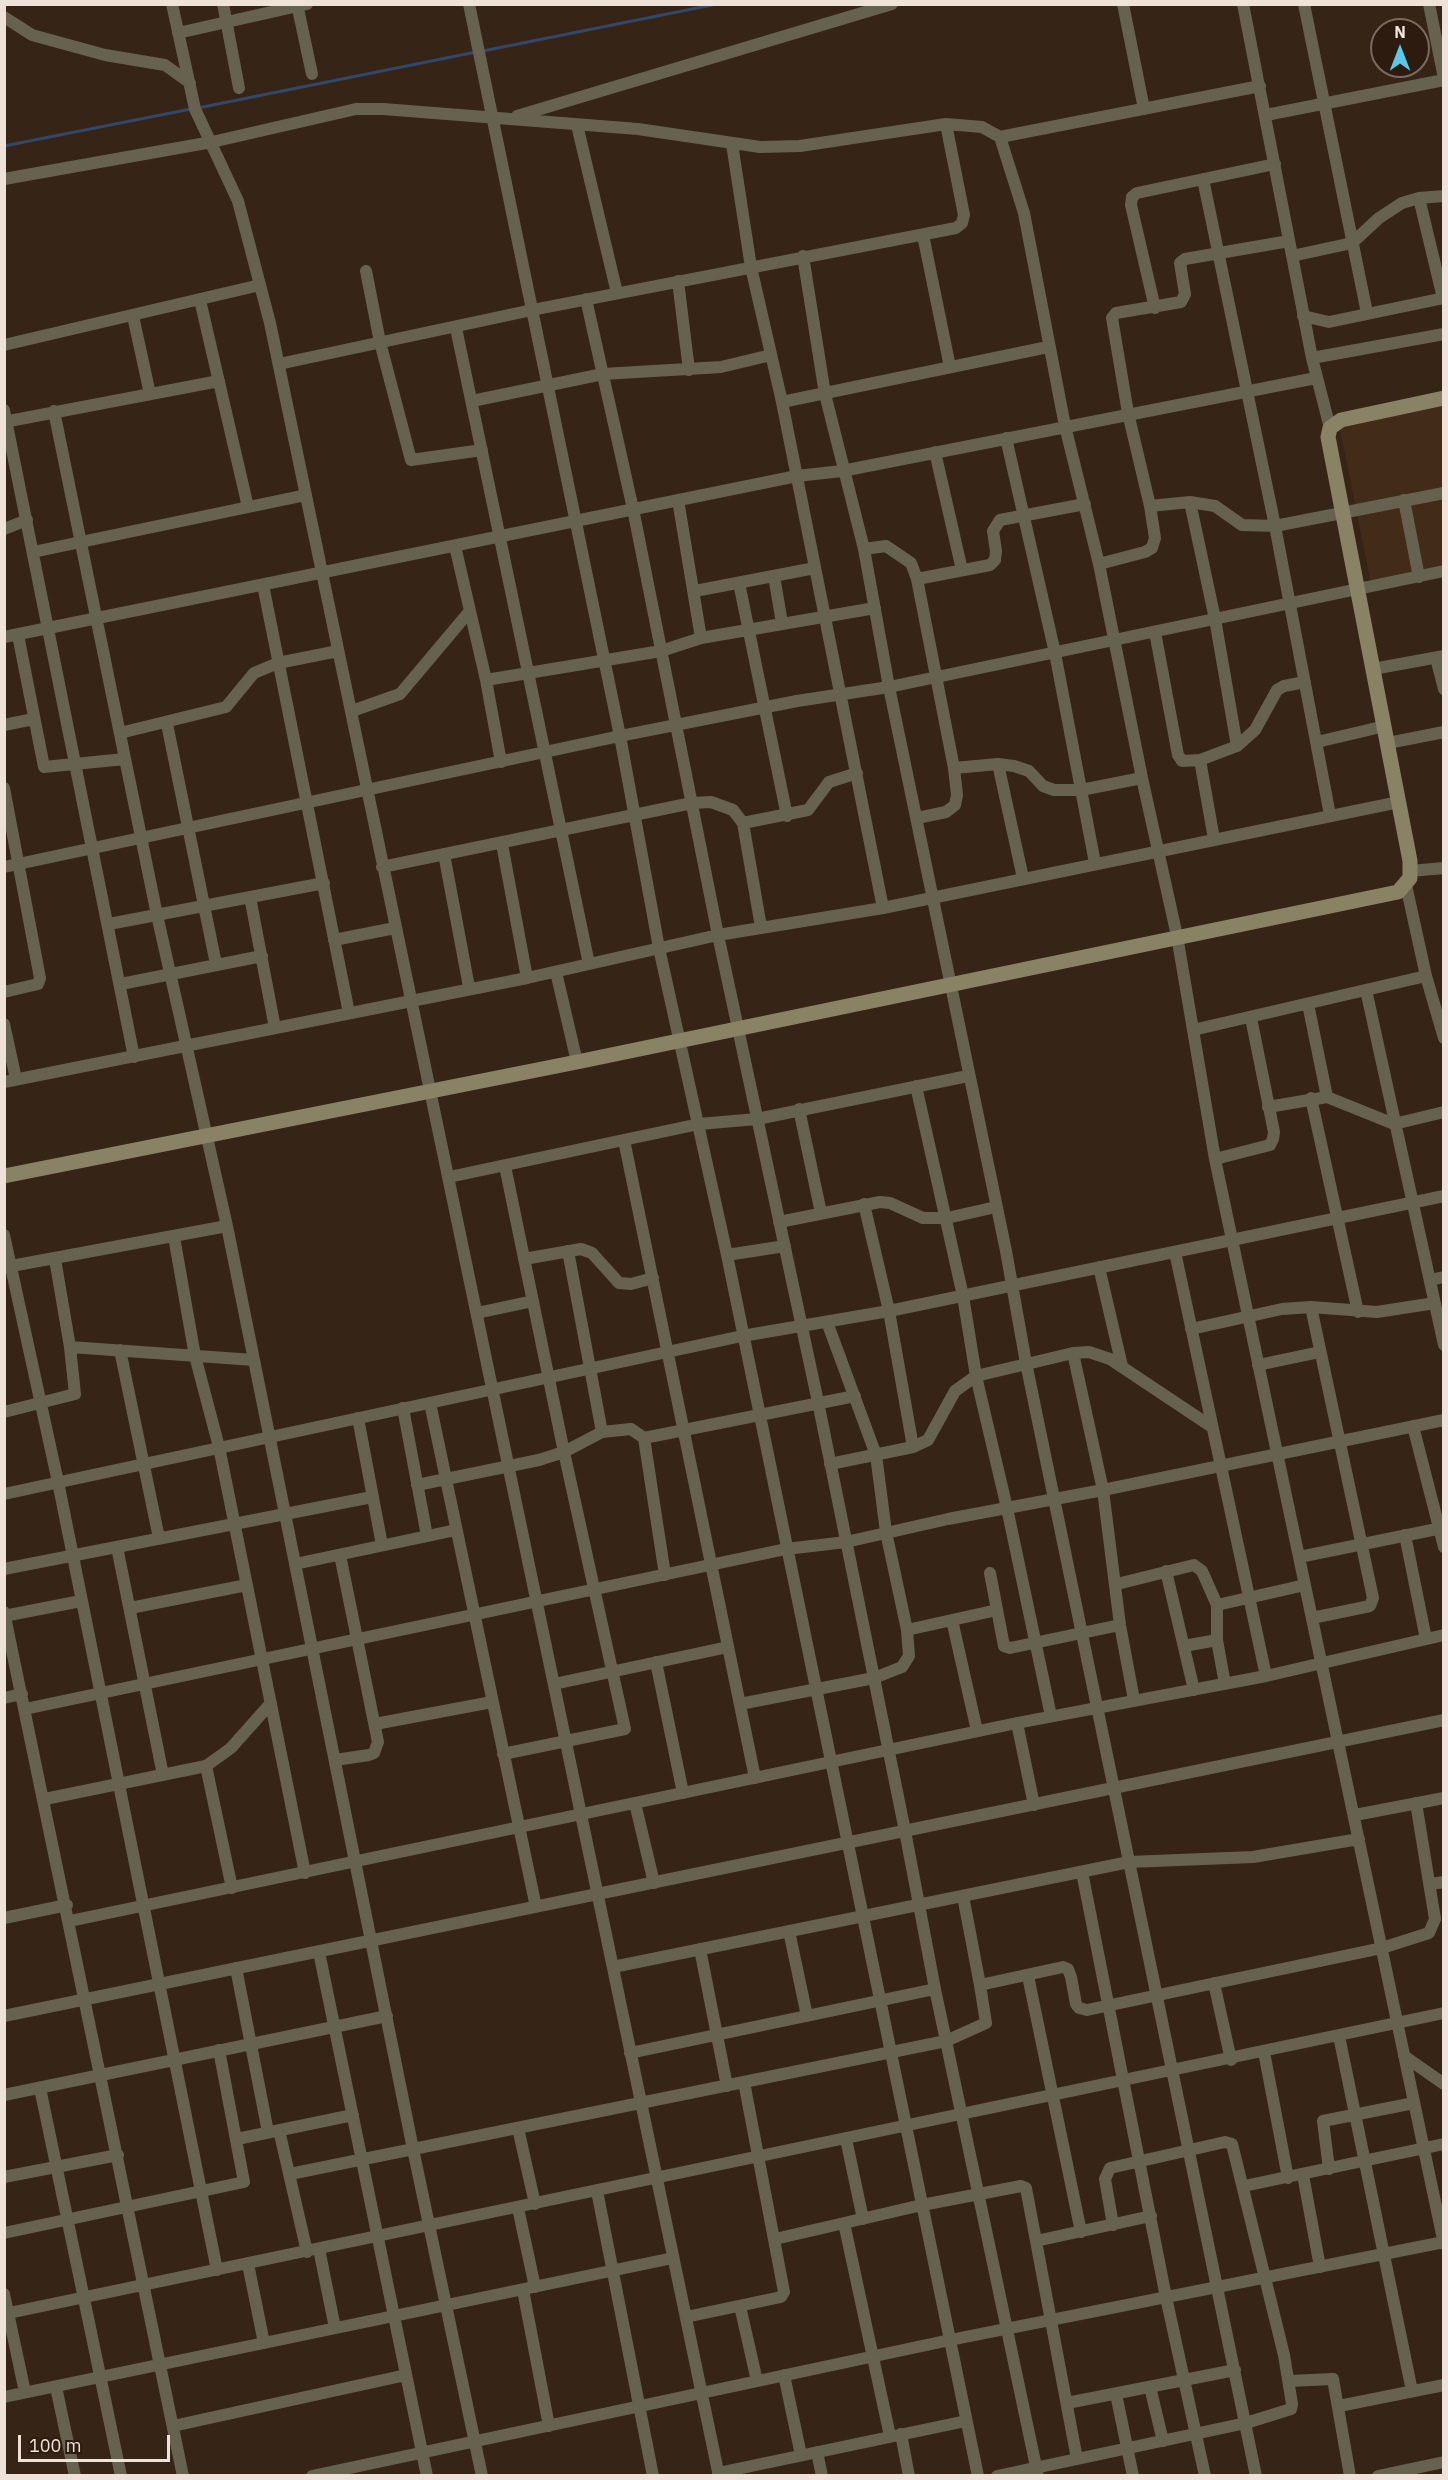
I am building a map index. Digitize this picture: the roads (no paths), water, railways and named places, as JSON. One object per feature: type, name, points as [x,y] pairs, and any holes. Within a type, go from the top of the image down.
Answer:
[{"type":"main road","points":[[4,1176],[577,1062],[1398,892],[1408,878],[1399,802],[1329,449],[1330,428],[1341,420],[1361,414],[1443,398]]},
{"type":"street","points":[[172,4],[195,106],[238,201],[279,364],[352,711],[409,1001],[431,1091],[718,2474],[966,2421]]},
{"type":"street","points":[[223,4],[239,88]]},
{"type":"street","points":[[469,4],[620,736],[659,948],[682,1039],[978,2475]]},
{"type":"street","points":[[510,118],[892,4]]},
{"type":"street","points":[[1123,4],[1144,109]]},
{"type":"street","points":[[1243,4],[1316,378],[1330,428]]},
{"type":"street","points":[[1304,4],[1367,313]]},
{"type":"street","points":[[1266,116],[1443,79],[1429,4]]},
{"type":"street","points":[[178,33],[301,5],[312,74]]},
{"type":"street","points":[[4,17],[32,35],[105,55],[165,65],[190,83]]},
{"type":"street","points":[[4,179],[212,142],[356,109],[510,118],[673,132],[732,144],[760,147],[800,146],[946,124],[982,128],[1000,136],[1260,86]]},
{"type":"street","points":[[279,364],[456,328],[531,309],[956,228],[962,222],[964,215],[946,124]]},
{"type":"street","points":[[577,125],[616,293]]},
{"type":"street","points":[[312,2475],[950,2340],[1443,2243],[1355,1815],[1215,1159],[1177,936],[1113,641],[1099,564],[1048,347],[1024,213],[1000,136]]},
{"type":"street","points":[[732,144],[752,267],[782,402],[883,908]]},
{"type":"street","points":[[1155,308],[1131,200],[1137,193],[1275,164]]},
{"type":"street","points":[[1203,179],[1275,526],[1330,814]]},
{"type":"street","points":[[1292,256],[1352,243],[1379,218],[1402,203],[1419,198],[1443,196]]},
{"type":"street","points":[[1304,316],[1329,322],[1443,298],[1419,198]]},
{"type":"street","points":[[923,235],[950,367]]},
{"type":"street","points":[[1099,564],[1152,548],[1155,538],[1150,506],[1128,413],[1112,318],[1116,313],[1155,308],[1184,299],[1180,263],[1185,259],[1218,251],[1289,241]]},
{"type":"street","points":[[804,256],[825,394],[842,471],[864,549],[889,687],[918,818],[1026,1363],[1256,2475]]},
{"type":"street","points":[[366,271],[380,342],[411,460],[482,450]]},
{"type":"street","points":[[678,281],[689,370]]},
{"type":"street","points":[[4,345],[260,285]]},
{"type":"street","points":[[200,300],[248,507]]},
{"type":"street","points":[[586,300],[633,509],[718,935],[818,1402],[977,2194],[1008,2329],[1037,2472]]},
{"type":"street","points":[[133,316],[150,394]]},
{"type":"street","points":[[456,328],[589,964]]},
{"type":"street","points":[[1312,358],[1443,334]]},
{"type":"street","points":[[782,402],[1048,347]]},
{"type":"street","points":[[472,401],[603,374],[689,370],[738,364],[771,355]]},
{"type":"street","points":[[4,637],[796,476],[842,471],[1128,413],[1316,378]]},
{"type":"street","points":[[134,1056],[77,765],[5,418],[219,381]]},
{"type":"street","points":[[54,411],[157,915],[227,1226],[413,2149],[482,2475]]},
{"type":"street","points":[[1006,438],[1055,653],[1095,863]]},
{"type":"street","points":[[935,452],[962,570]]},
{"type":"street","points":[[1150,506],[1190,502],[1215,506],[1242,525],[1275,526],[1443,493]]},
{"type":"street","points":[[33,552],[306,495]]},
{"type":"street","points":[[678,500],[695,591],[701,638]]},
{"type":"street","points":[[1404,500],[1419,577]]},
{"type":"street","points":[[1190,502],[1215,620],[1237,746]]},
{"type":"street","points":[[916,579],[990,565],[995,560],[993,531],[1000,520],[1085,504]]},
{"type":"street","points":[[4,529],[27,520]]},
{"type":"street","points":[[864,549],[879,545],[894,549],[910,562],[916,579],[954,768],[957,795],[955,805],[946,812],[918,818]]},
{"type":"street","points":[[455,546],[486,680],[501,762]]},
{"type":"street","points":[[695,591],[815,568]]},
{"type":"street","points":[[4,867],[620,736],[889,687],[1358,591],[1443,571]]},
{"type":"street","points":[[774,576],[782,623]]},
{"type":"street","points":[[740,583],[787,816]]},
{"type":"street","points":[[263,585],[350,1013]]},
{"type":"street","points":[[486,680],[661,651],[701,638],[875,608]]},
{"type":"street","points":[[352,711],[400,694],[470,612]]},
{"type":"street","points":[[1155,633],[1178,755],[1182,761],[1189,763],[1237,746],[1255,730],[1277,690],[1284,686],[1305,682]]},
{"type":"street","points":[[18,635],[44,767],[125,759]]},
{"type":"street","points":[[120,733],[167,724],[226,708],[248,677],[278,663],[338,651]]},
{"type":"street","points":[[1373,669],[1440,657],[1443,689]]},
{"type":"street","points":[[4,725],[34,719]]},
{"type":"street","points":[[167,724],[206,906],[216,964]]},
{"type":"street","points":[[1317,742],[1385,726]]},
{"type":"street","points":[[1389,743],[1443,732]]},
{"type":"street","points":[[1200,760],[1214,839]]},
{"type":"street","points":[[954,768],[998,764],[1029,771],[1043,786],[1054,790],[1081,790],[1142,778]]},
{"type":"street","points":[[998,764],[1023,879]]},
{"type":"street","points":[[743,823],[808,810],[829,782],[857,773]]},
{"type":"street","points":[[4,788],[40,982],[4,992]]},
{"type":"street","points":[[4,1024],[10,1081],[469,987],[527,978],[718,935],[883,908],[1330,814],[1399,802]]},
{"type":"street","points":[[382,867],[692,803],[722,805],[733,810],[743,823],[761,927]]},
{"type":"street","points":[[502,844],[527,978]]},
{"type":"street","points":[[444,854],[469,987]]},
{"type":"street","points":[[1443,868],[1408,878],[1426,976],[1441,1018],[1443,1038]]},
{"type":"street","points":[[109,924],[324,883]]},
{"type":"street","points":[[250,897],[275,1028]]},
{"type":"street","points":[[334,940],[395,928]]},
{"type":"street","points":[[121,984],[262,956]]},
{"type":"street","points":[[556,972],[577,1062]]},
{"type":"street","points":[[1193,1030],[1426,976]]},
{"type":"street","points":[[1366,990],[1443,1345]]},
{"type":"street","points":[[1308,1004],[1327,1097]]},
{"type":"street","points":[[1215,1159],[1270,1145],[1274,1132],[1251,1018]]},
{"type":"street","points":[[449,1177],[699,1124],[757,1119],[968,1076]]},
{"type":"street","points":[[916,1086],[947,1218],[976,1376],[1007,1508],[1033,1642],[1051,1716]]},
{"type":"street","points":[[1268,1107],[1327,1097],[1345,1102],[1394,1124],[1443,1112]]},
{"type":"street","points":[[1311,1098],[1358,1312]]},
{"type":"street","points":[[799,1109],[821,1214]]},
{"type":"street","points":[[624,1140],[755,1778]]},
{"type":"street","points":[[503,1754],[625,1729],[564,1452],[505,1166]]},
{"type":"street","points":[[4,1494],[668,1351],[802,1324],[889,1311],[1443,1196]]},
{"type":"street","points":[[779,1222],[864,1204],[890,1203],[923,1218],[947,1218],[996,1207]]},
{"type":"street","points":[[864,1204],[889,1311],[913,1447]]},
{"type":"street","points":[[8,1267],[227,1226]]},
{"type":"street","points":[[4,1235],[8,1267],[58,1482],[217,2270]]},
{"type":"street","points":[[174,1237],[195,1356],[219,1448],[305,1873]]},
{"type":"street","points":[[727,1255],[784,1246]]},
{"type":"street","points":[[524,1259],[581,1249],[591,1253],[619,1283],[631,1284],[653,1278]]},
{"type":"street","points":[[568,1251],[602,1432]]},
{"type":"street","points":[[1175,1252],[1266,1676]]},
{"type":"street","points":[[4,1412],[40,1405],[75,1394],[70,1347],[55,1259]]},
{"type":"street","points":[[1099,1268],[1122,1366]]},
{"type":"street","points":[[1430,1280],[1443,1277]]},
{"type":"street","points":[[477,1313],[533,1301]]},
{"type":"street","points":[[1191,1329],[1311,1306],[1377,1312],[1435,1303]]},
{"type":"street","points":[[1311,1306],[1373,1603],[1370,1606],[1312,1618]]},
{"type":"street","points":[[740,1704],[874,1678],[906,1663],[909,1656],[907,1630],[886,1532],[876,1455],[827,1322]]},
{"type":"street","points":[[70,1347],[254,1360]]},
{"type":"street","points":[[120,1350],[159,1538]]},
{"type":"street","points":[[1258,1365],[1320,1352]]},
{"type":"street","points":[[830,1464],[913,1447],[928,1440],[955,1391],[976,1376],[1073,1353],[1099,1354],[1122,1366],[1212,1427]]},
{"type":"street","points":[[1073,1353],[1103,1490],[1117,1584],[1120,1626],[1134,1700]]},
{"type":"street","points":[[644,1438],[759,1413],[855,1396]]},
{"type":"street","points":[[430,1403],[536,1907]]},
{"type":"street","points":[[403,1408],[427,1536]]},
{"type":"street","points":[[358,1418],[382,1545]]},
{"type":"street","points":[[26,1709],[786,1549],[846,1542],[1276,1452],[1443,1420]]},
{"type":"street","points":[[1413,1426],[1443,1547]]},
{"type":"street","points":[[417,1485],[508,1467],[564,1452],[602,1432],[631,1429],[644,1438],[665,1575]]},
{"type":"street","points":[[4,1569],[372,1497]]},
{"type":"street","points":[[1299,1557],[1437,1529]]},
{"type":"street","points":[[296,1564],[456,1530]]},
{"type":"street","points":[[1405,1535],[1426,1639]]},
{"type":"street","points":[[117,1547],[163,1775]]},
{"type":"street","points":[[335,1760],[374,1753],[378,1742],[340,1554]]},
{"type":"street","points":[[1117,1584],[1167,1571],[1198,1567],[1217,1605],[1217,1640],[1225,1684]]},
{"type":"street","points":[[1167,1571],[1194,1690]]},
{"type":"street","points":[[990,1573],[1004,1646],[1010,1648],[1082,1631],[1120,1626]]},
{"type":"street","points":[[130,1608],[247,1585]]},
{"type":"street","points":[[1217,1605],[1305,1585]]},
{"type":"street","points":[[81,1601],[5,1615],[87,1999],[183,2475]]},
{"type":"street","points":[[907,1630],[997,1610]]},
{"type":"street","points":[[952,1620],[977,1731]]},
{"type":"street","points":[[70,1921],[356,1863],[977,1731],[1266,1676],[1443,1635]]},
{"type":"street","points":[[1184,1646],[1217,1640]]},
{"type":"street","points":[[554,1684],[728,1647]]},
{"type":"street","points":[[656,1662],[683,1793]]},
{"type":"street","points":[[4,1698],[22,1694]]},
{"type":"street","points":[[375,1724],[492,1702]]},
{"type":"street","points":[[45,1799],[206,1766],[231,1748],[271,1703]]},
{"type":"street","points":[[4,2016],[1443,1720]]},
{"type":"street","points":[[1017,1723],[1034,1804]]},
{"type":"street","points":[[206,1766],[232,1888]]},
{"type":"street","points":[[1355,1815],[1443,1798]]},
{"type":"street","points":[[635,1803],[654,1883]]},
{"type":"street","points":[[980,1984],[1028,1976],[1062,1967],[1068,1969],[1076,2004],[1087,2010],[1382,1948],[1429,1933],[1434,1927],[1430,1884],[1416,1803]]},
{"type":"street","points":[[613,1968],[862,1915],[1129,1862],[1253,1857],[1359,1839]]},
{"type":"street","points":[[1082,1872],[1166,2297],[1194,2434],[1205,2475]]},
{"type":"street","points":[[1430,1884],[1443,1881]]},
{"type":"street","points":[[290,2174],[891,2053],[946,2041],[982,2027],[986,2023],[963,1896]]},
{"type":"street","points":[[5,1914],[67,1905]]},
{"type":"street","points":[[789,1931],[807,2016]]},
{"type":"street","points":[[700,1949],[727,2086]]},
{"type":"street","points":[[319,1952],[427,2475]]},
{"type":"street","points":[[236,1968],[251,2043],[274,2131],[290,2174],[335,2328]]},
{"type":"street","points":[[1028,1976],[1081,2232]]},
{"type":"street","points":[[1214,1983],[1231,2060]]},
{"type":"street","points":[[630,2053],[935,1989]]},
{"type":"street","points":[[6,2314],[1053,2095],[1231,2060],[1443,2013]]},
{"type":"street","points":[[4,2095],[387,2016]]},
{"type":"street","points":[[1340,2036],[1412,2391]]},
{"type":"street","points":[[4,2233],[244,2182],[219,2050]]},
{"type":"street","points":[[1264,2052],[1288,2178]]},
{"type":"street","points":[[1404,2056],[1443,2084]]},
{"type":"street","points":[[686,2317],[781,2297],[784,2292],[744,2082]]},
{"type":"street","points":[[40,2088],[121,2475]]},
{"type":"street","points":[[1329,2169],[1323,2121],[1414,2103]]},
{"type":"street","points":[[237,2139],[353,2115]]},
{"type":"street","points":[[518,2128],[535,2204]]},
{"type":"street","points":[[846,2139],[863,2219]]},
{"type":"street","points":[[998,2475],[1037,2472],[1077,2459],[1246,2423],[1291,2409],[1288,2381],[1244,2186],[1232,2144],[1225,2142],[1110,2168],[1106,2173],[1113,2225]]},
{"type":"street","points":[[1244,2186],[1443,2144]]},
{"type":"street","points":[[4,2177],[118,2155]]},
{"type":"street","points":[[1304,2175],[1320,2267]]},
{"type":"street","points":[[775,2239],[922,2205],[1021,2186],[1026,2188],[1077,2459]]},
{"type":"street","points":[[597,2191],[653,2475]]},
{"type":"street","points":[[518,2208],[549,2426]]},
{"type":"street","points":[[1036,2241],[1151,2216]]},
{"type":"street","points":[[844,2223],[895,2435],[909,2475]]},
{"type":"street","points":[[4,2397],[673,2258]]},
{"type":"street","points":[[248,2264],[264,2343]]},
{"type":"street","points":[[4,2294],[6,2314],[25,2392]]},
{"type":"street","points":[[740,2306],[757,2381]]},
{"type":"street","points":[[1067,2403],[1235,2370]]},
{"type":"street","points":[[173,2426],[406,2375]]},
{"type":"street","points":[[784,2375],[801,2455]]},
{"type":"street","points":[[1288,2381],[1333,2379],[1350,2475]]},
{"type":"street","points":[[1339,2406],[1443,2385]]},
{"type":"street","points":[[56,2387],[75,2475]]},
{"type":"street","points":[[1150,2387],[1163,2441]]},
{"type":"street","points":[[1116,2394],[1133,2475]]},
{"type":"street","points":[[817,2452],[822,2475]]},
{"type":"street","points":[[1378,2475],[1443,2462]]},
{"type":"waterway","points":[[483,51],[717,4]]},
{"type":"waterway","points":[[198,108],[476,52]]},
{"type":"waterway","points":[[4,146],[191,109]]}]
